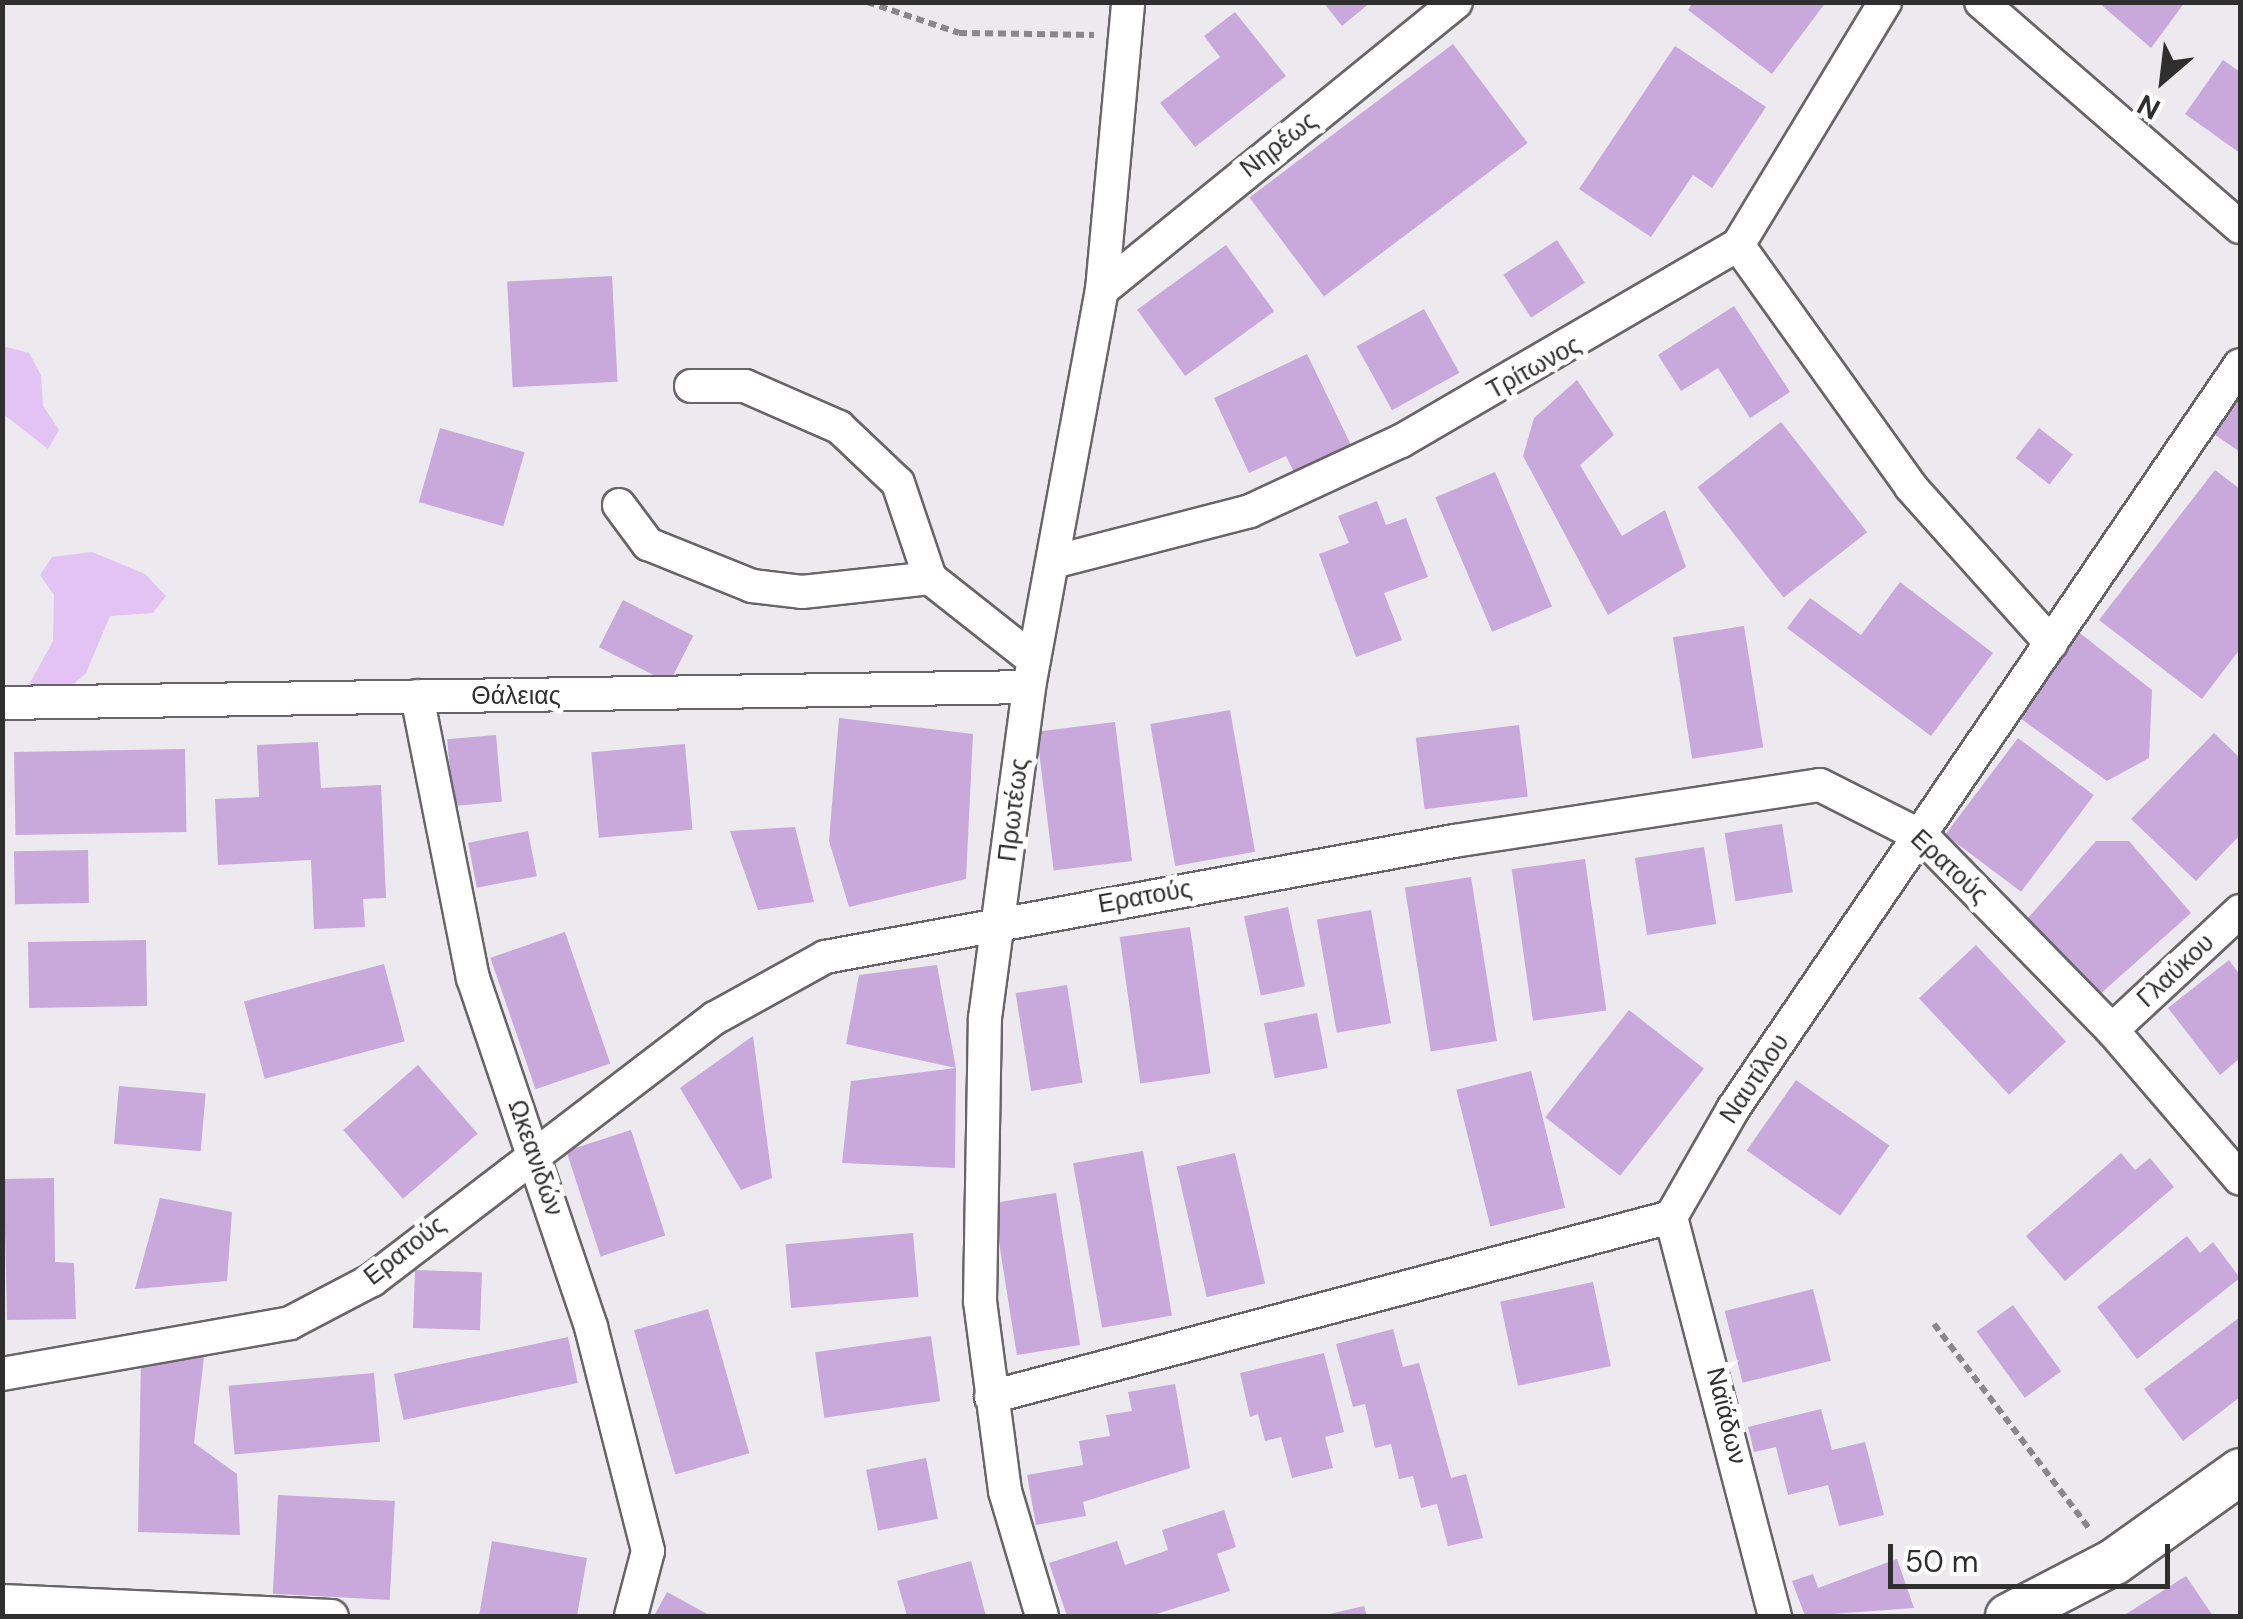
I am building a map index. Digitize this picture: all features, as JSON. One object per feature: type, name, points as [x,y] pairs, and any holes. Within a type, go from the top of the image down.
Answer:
[{"type":"main road","points":[[2008,1616],[2114,1561],[2240,1471]]},
{"type":"street","name":"Πρωτέως","points":[[1042,1616],[1005,1491],[980,1301],[986,1018],[1032,674],[1102,290],[1128,2]]},
{"type":"street","name":"Νηρέως","points":[[1102,290],[1456,2]]},
{"type":"street","name":"Τρίτωνος","points":[[1053,562],[1250,511],[1401,442],[1738,245],[1886,2]]},
{"type":"street","points":[[1981,2],[2240,227]]},
{"type":"street","points":[[1738,245],[1911,487],[2050,643]]},
{"type":"street","name":"Ναυτίλου","points":[[1671,1217],[1732,1110],[1923,837],[2240,365]]},
{"type":"street","points":[[690,386],[745,386],[839,427],[898,483],[930,578],[1032,674]]},
{"type":"street","points":[[619,505],[648,544],[752,586],[802,592],[930,578]]},
{"type":"street","name":"Θάλειας","points":[[2,703],[417,696],[1032,674]]},
{"type":"street","name":"Ωκεανιδών","points":[[417,696],[474,978],[591,1326],[648,1551],[631,1616]]},
{"type":"street","name":"Ερατούς","points":[[2,1374],[290,1323],[372,1280],[532,1150],[771,980],[825,957],[1820,786],[1923,837],[2112,1030],[2240,1179]]},
{"type":"street","name":"Γλαύκου","points":[[2112,1030],[2240,912]]},
{"type":"street","points":[[992,1397],[1671,1217]]},
{"type":"street","name":"Ναϊάδων","points":[[1671,1217],[1775,1616]]},
{"type":"street","points":[[2,1601],[332,1616]]},
{"type":"path","points":[[866,2],[960,34],[1124,36]]},
{"type":"path","points":[[1934,1324],[2114,1561]]},
{"type":"shaded area","points":[[3,346],[29,353],[41,375],[43,406],[59,430],[48,449],[3,414]]},
{"type":"shaded area","points":[[92,552],[145,574],[166,596],[153,613],[110,616],[86,673],[67,690],[26,690],[53,641],[54,595],[40,575],[52,557]]},
{"type":"building","points":[[1323,2],[1371,2],[1342,26]]},
{"type":"building","points":[[1693,2],[1826,2],[1772,74],[1688,10]]},
{"type":"building","points":[[2098,2],[2185,2],[2151,48]]},
{"type":"building","points":[[1235,12],[1286,76],[1195,147],[1160,103],[1220,57],[1204,36]]},
{"type":"building","points":[[1453,44],[1528,143],[1324,296],[1249,197]]},
{"type":"building","points":[[1675,46],[1766,107],[1712,188],[1693,175],[1651,237],[1579,189]]},
{"type":"building","points":[[2223,60],[2240,72],[2240,153],[2185,114]]},
{"type":"building","points":[[1557,240],[1585,283],[1531,318],[1503,275]]},
{"type":"building","points":[[1226,245],[1274,311],[1185,376],[1137,310]]},
{"type":"building","points":[[612,276],[618,382],[513,387],[507,281]]},
{"type":"building","points":[[1734,306],[1790,392],[1750,418],[1718,368],[1681,391],[1658,355]]},
{"type":"building","points":[[1424,309],[1459,373],[1392,410],[1357,346]]},
{"type":"building","points":[[1307,354],[1351,445],[1294,472],[1286,456],[1249,473],[1214,398]]},
{"type":"building","points":[[1577,380],[1614,435],[1580,465],[1622,536],[1665,510],[1686,567],[1608,615],[1523,456],[1534,418]]},
{"type":"building","points":[[2240,390],[2240,452],[2211,432]]},
{"type":"building","points":[[1781,422],[1867,532],[1784,598],[1697,487]]},
{"type":"building","points":[[440,428],[525,452],[503,526],[419,502]]},
{"type":"building","points":[[2039,428],[2073,454],[2049,484],[2016,458]]},
{"type":"building","points":[[2215,470],[2240,489],[2240,649],[2202,699],[2099,620]]},
{"type":"building","points":[[1495,472],[1552,606],[1492,632],[1435,497]]},
{"type":"building","points":[[1377,501],[1386,525],[1406,518],[1428,577],[1384,593],[1402,640],[1356,657],[1319,554],[1349,543],[1338,516]]},
{"type":"building","points":[[1900,582],[1993,653],[1931,736],[1787,628],[1810,598],[1861,635]]},
{"type":"building","points":[[623,600],[693,636],[669,683],[599,647]]},
{"type":"building","points":[[1744,626],[1763,747],[1692,759],[1673,637]]},
{"type":"building","points":[[2071,626],[2152,690],[2149,758],[2107,781],[2013,713]]},
{"type":"building","points":[[1230,710],[1255,852],[1175,866],[1150,724]]},
{"type":"building","points":[[839,718],[973,734],[966,879],[849,907],[829,841]]},
{"type":"building","points":[[1115,722],[1132,861],[1054,871],[1037,732]]},
{"type":"building","points":[[1519,725],[1528,796],[1425,809],[1416,738]]},
{"type":"building","points":[[2214,733],[2240,758],[2240,835],[2196,881],[2131,819]]},
{"type":"building","points":[[496,735],[502,802],[453,806],[447,739]]},
{"type":"building","points":[[2018,738],[2094,795],[2021,892],[1945,835]]},
{"type":"building","points":[[318,742],[321,788],[381,785],[386,898],[363,899],[365,927],[314,929],[311,860],[218,865],[215,799],[259,797],[257,745]]},
{"type":"building","points":[[685,744],[692,830],[599,838],[591,752]]},
{"type":"building","points":[[185,749],[186,832],[15,835],[14,752]]},
{"type":"building","points":[[1782,824],[1793,892],[1736,901],[1725,833]]},
{"type":"building","points":[[795,827],[814,902],[758,910],[730,831]]},
{"type":"building","points":[[528,831],[537,876],[477,888],[468,843]]},
{"type":"building","points":[[2096,841],[2129,841],[2191,913],[2098,996],[2021,926]]},
{"type":"building","points":[[1704,847],[1716,924],[1647,935],[1635,858]]},
{"type":"building","points":[[88,850],[89,903],[15,904],[14,851]]},
{"type":"building","points":[[1585,859],[1606,1011],[1533,1021],[1512,869]]},
{"type":"building","points":[[1471,877],[1497,1041],[1431,1051],[1405,887]]},
{"type":"building","points":[[1288,907],[1305,986],[1261,996],[1244,916]]},
{"type":"building","points":[[1371,910],[1391,1023],[1337,1033],[1317,920]]},
{"type":"building","points":[[1190,927],[1211,1074],[1140,1083],[1120,937]]},
{"type":"building","points":[[565,932],[610,1063],[536,1089],[490,958]]},
{"type":"building","points":[[146,940],[147,1006],[29,1008],[28,942]]},
{"type":"building","points":[[1976,945],[2066,1042],[2009,1095],[1919,998]]},
{"type":"building","points":[[2229,960],[2240,975],[2240,1058],[2220,1075],[2168,1008]]},
{"type":"building","points":[[384,964],[405,1041],[265,1079],[244,1002]]},
{"type":"building","points":[[937,965],[956,1068],[846,1044],[859,975]]},
{"type":"building","points":[[1067,985],[1082,1083],[1031,1091],[1016,993]]},
{"type":"building","points":[[1629,1010],[1704,1068],[1620,1176],[1545,1117]]},
{"type":"building","points":[[1317,1013],[1328,1068],[1275,1078],[1264,1023]]},
{"type":"building","points":[[753,1036],[772,1178],[741,1190],[680,1088]]},
{"type":"building","points":[[418,1065],[478,1134],[403,1199],[343,1130]]},
{"type":"building","points":[[956,1068],[955,1168],[842,1163],[851,1081]]},
{"type":"building","points":[[1531,1071],[1565,1208],[1490,1226],[1456,1090]]},
{"type":"building","points":[[1796,1080],[1889,1145],[1840,1216],[1747,1150]]},
{"type":"building","points":[[119,1086],[206,1094],[201,1151],[114,1144]]},
{"type":"building","points":[[631,1130],[665,1236],[601,1257],[566,1151]]},
{"type":"building","points":[[1143,1151],[1172,1315],[1102,1328],[1073,1163]]},
{"type":"building","points":[[1235,1153],[1265,1284],[1207,1297],[1177,1166]]},
{"type":"building","points":[[2121,1153],[2135,1170],[2150,1158],[2174,1187],[2065,1281],[2026,1236]]},
{"type":"building","points":[[54,1178],[55,1262],[74,1263],[76,1319],[7,1320],[4,1179]]},
{"type":"building","points":[[1056,1193],[1080,1345],[1017,1355],[993,1203]]},
{"type":"building","points":[[160,1198],[232,1212],[227,1281],[135,1289]]},
{"type":"building","points":[[913,1233],[919,1297],[791,1308],[785,1244]]},
{"type":"building","points":[[2187,1236],[2200,1253],[2213,1242],[2240,1278],[2137,1359],[2097,1307]]},
{"type":"building","points":[[415,1270],[482,1272],[480,1330],[413,1328]]},
{"type":"building","points":[[1593,1282],[1611,1366],[1518,1386],[1500,1302]]},
{"type":"building","points":[[1813,1289],[1831,1361],[1743,1383],[1725,1311]]},
{"type":"building","points":[[2013,1305],[2061,1371],[2025,1398],[1977,1331]]},
{"type":"building","points":[[708,1309],[749,1453],[675,1474],[634,1330]]},
{"type":"building","points":[[2240,1317],[2240,1397],[2183,1441],[2144,1389]]},
{"type":"building","points":[[1393,1329],[1403,1367],[1419,1363],[1451,1478],[1466,1474],[1483,1538],[1448,1546],[1437,1504],[1421,1508],[1413,1476],[1399,1479],[1391,1444],[1375,1448],[1365,1404],[1353,1407],[1336,1344]]},
{"type":"building","points":[[931,1336],[940,1401],[824,1418],[815,1352]]},
{"type":"building","points":[[568,1337],[578,1383],[404,1420],[394,1374]]},
{"type":"building","points":[[1324,1353],[1344,1432],[1325,1437],[1333,1468],[1292,1478],[1281,1437],[1265,1441],[1258,1414],[1250,1417],[1240,1373]]},
{"type":"building","points":[[141,1355],[204,1357],[194,1443],[237,1474],[240,1535],[138,1532]]},
{"type":"building","points":[[374,1373],[380,1442],[235,1454],[229,1386]]},
{"type":"building","points":[[1175,1384],[1190,1468],[1083,1502],[1086,1516],[1036,1525],[1027,1475],[1083,1465],[1079,1441],[1110,1436],[1106,1415],[1132,1411],[1128,1392]]},
{"type":"building","points":[[1821,1409],[1832,1450],[1865,1442],[1884,1515],[1839,1526],[1828,1485],[1788,1495],[1776,1447],[1754,1452],[1748,1427]]},
{"type":"building","points":[[926,1458],[938,1519],[878,1531],[866,1470]]},
{"type":"building","points":[[278,1495],[395,1501],[390,1600],[273,1594]]},
{"type":"building","points":[[1224,1510],[1236,1547],[1217,1554],[1230,1591],[1150,1616],[1067,1616],[1049,1563],[1117,1541],[1125,1565],[1168,1550],[1162,1530]]},
{"type":"building","points":[[492,1541],[587,1558],[577,1616],[479,1616]]},
{"type":"building","points":[[1897,1559],[1914,1608],[1805,1616],[1792,1581],[1813,1574],[1818,1588]]},
{"type":"building","points":[[971,1561],[986,1616],[907,1616],[897,1581]]},
{"type":"building","points":[[2186,1576],[2213,1616],[2123,1616]]},
{"type":"building","points":[[667,1592],[711,1616],[654,1616]]},
{"type":"building","points":[[1364,1606],[1367,1616],[1325,1616],[1325,1615]]}]
